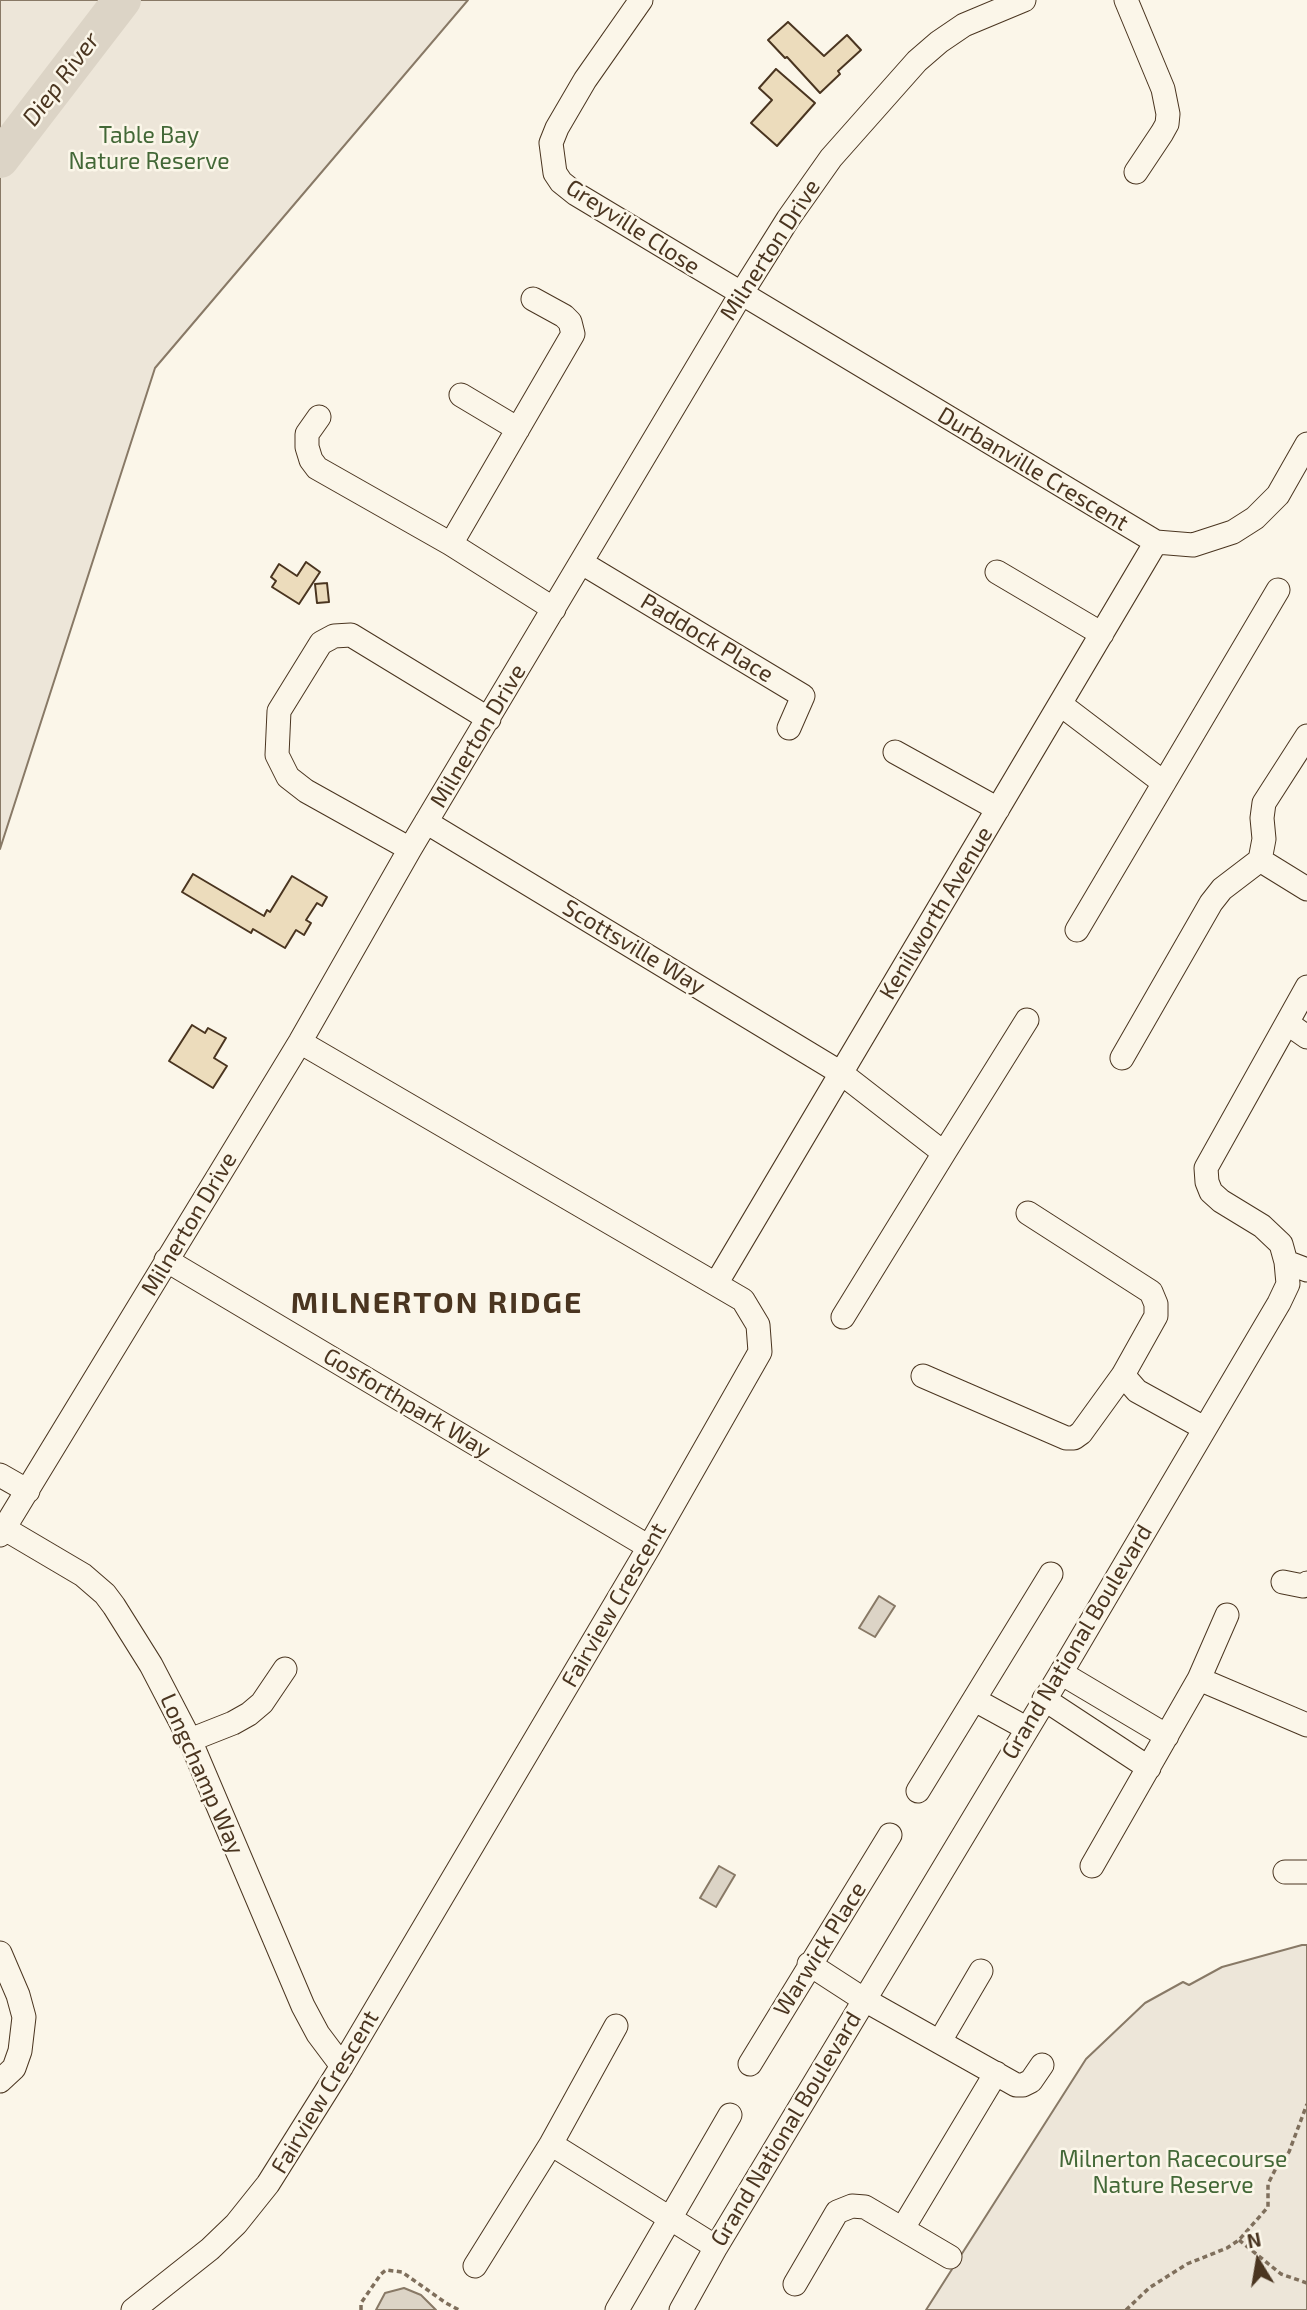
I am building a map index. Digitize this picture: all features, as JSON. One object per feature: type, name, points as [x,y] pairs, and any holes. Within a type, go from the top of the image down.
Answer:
[{"type":"street","name":"Greyville Close","points":[[641,0],[557,128],[551,143],[555,173],[561,182],[576,194],[741,294]]},
{"type":"street","name":"Milnerton Drive","points":[[2,1532],[300,1042],[410,849],[741,294],[817,177],[860,123],[939,41],[964,25],[1024,0]]},
{"type":"street","points":[[1126,0],[1163,89],[1168,114],[1167,124],[1136,172]]},
{"type":"street","name":"Durbanville Crescent","points":[[741,294],[1157,542],[1193,545],[1233,532],[1255,518],[1278,495],[1307,444]]},
{"type":"street","points":[[451,544],[573,334],[564,316],[533,299]]},
{"type":"street","points":[[461,395],[518,429]]},
{"type":"street","points":[[319,417],[307,434],[307,447],[317,468],[451,544],[554,609]]},
{"type":"street","name":"Kenilworth Avenue","points":[[716,1284],[1157,542]]},
{"type":"street","name":"Paddock Place","points":[[582,563],[803,696],[789,728]]},
{"type":"street","points":[[997,572],[1102,634]]},
{"type":"street","points":[[1077,930],[1279,590]]},
{"type":"street","points":[[410,849],[306,791],[288,777],[277,754],[279,711],[321,643],[334,636],[351,635],[489,719]]},
{"type":"street","points":[[1060,704],[1164,783]]},
{"type":"street","points":[[1122,1058],[1210,903],[1234,878],[1260,860],[1264,839],[1264,803],[1307,736]]},
{"type":"street","points":[[895,752],[998,808]]},
{"type":"street","name":"Scottsville Way","points":[[426,822],[841,1073],[944,1153]]},
{"type":"street","points":[[1260,860],[1307,888]]},
{"type":"street","name":"Grand National Boulevard","points":[[681,2310],[863,1999],[1061,1673],[1279,1304],[1297,1266],[1281,1244],[1262,1226],[1211,1192],[1206,1168],[1307,986]]},
{"type":"street","points":[[843,1317],[1027,1020]]},
{"type":"street","points":[[1287,1023],[1307,1037]]},
{"type":"street","name":"Fairview Crescent","points":[[133,2310],[170,2283],[236,2224],[268,2184],[342,2066],[649,1546],[760,1352],[758,1325],[743,1300],[300,1042]]},
{"type":"street","points":[[923,1376],[1066,1438],[1074,1438],[1081,1433],[1130,1383],[1156,1316],[1156,1304],[1151,1292],[1028,1213]]},
{"type":"street","name":"Gosforthpark Way","points":[[166,1260],[649,1546]]},
{"type":"street","points":[[1130,1383],[1204,1428]]},
{"type":"street","points":[[0,1475],[28,1491]]},
{"type":"street","name":"Longchamp Way","points":[[2,1532],[83,1575],[105,1594],[151,1665],[190,1740],[303,2006],[318,2034],[342,2066]]},
{"type":"street","points":[[918,1791],[1051,1574]]},
{"type":"street","points":[[1283,1582],[1303,1586],[1307,1583]]},
{"type":"street","points":[[1092,1866],[1199,1679],[1227,1615]]},
{"type":"street","points":[[190,1740],[249,1714],[262,1703],[285,1669]]},
{"type":"street","points":[[1061,1673],[1167,1736]]},
{"type":"street","points":[[1199,1679],[1307,1725]]},
{"type":"street","points":[[1044,1699],[1149,1768]]},
{"type":"street","points":[[975,1700],[1026,1728]]},
{"type":"street","name":"Warwick Place","points":[[750,2064],[816,1968],[890,1835]]},
{"type":"street","points":[[0,1953],[18,1995],[24,2017],[20,2051],[14,2068],[0,2081]]},
{"type":"street","name":"Warwick Place","points":[[816,1968],[863,1999],[1016,2085],[1031,2081],[1042,2065]]},
{"type":"street","points":[[940,2041],[981,1971]]},
{"type":"street","points":[[475,2266],[551,2144],[616,2026]]},
{"type":"street","points":[[903,2228],[996,2073]]},
{"type":"street","points":[[617,2310],[730,2115]]},
{"type":"street","points":[[551,2144],[716,2247]]},
{"type":"street","points":[[795,2284],[837,2212],[852,2206],[865,2207],[950,2257]]},
{"type":"path","points":[[1126,2310],[1149,2288],[1187,2264],[1227,2248],[1239,2240],[1268,2207],[1268,2184],[1289,2152],[1307,2105]]},
{"type":"path","points":[[1239,2240],[1281,2274],[1307,2283]]},
{"type":"path","points":[[361,2310],[361,2303],[386,2270],[402,2272],[459,2310]]},
{"type":"green space","name":"Table Bay Nature Reserve","points":[[0,0],[468,0],[155,368],[0,849]]},
{"type":"green space","name":"Milnerton Racecourse Nature Reserve","points":[[1307,1945],[1307,2310],[926,2310],[1086,2059],[1145,2003],[1183,1982],[1189,1985],[1222,1967]]},
{"type":"shaded area","points":[[879,1596],[895,1606],[875,1637],[859,1628]]},
{"type":"shaded area","points":[[719,1866],[735,1875],[716,1907],[700,1898]]},
{"type":"shaded area","points":[[404,2288],[421,2295],[436,2310],[376,2310],[385,2293]]},
{"type":"building","points":[[788,22],[824,56],[847,35],[861,50],[838,71],[840,74],[820,93],[768,40]]},
{"type":"building","points":[[776,69],[815,103],[777,146],[751,123],[772,100],[759,88]]},
{"type":"building","points":[[306,562],[320,572],[299,604],[272,587],[276,581],[271,577],[279,564],[297,576]]},
{"type":"building","points":[[327,583],[329,602],[317,603],[315,584]]},
{"type":"building","points":[[193,874],[264,916],[267,910],[270,912],[292,876],[327,897],[322,906],[317,903],[306,920],[311,923],[304,935],[296,930],[285,948],[253,929],[251,933],[182,892]]},
{"type":"building","points":[[192,1025],[205,1033],[208,1028],[226,1038],[214,1058],[227,1066],[213,1088],[169,1061]]},
{"type":"waterway","name":"Diep River","points":[[0,159],[122,0]]},
{"type":"district","name":"MILNERTON RIDGE","points":[[437,1303]]}]
